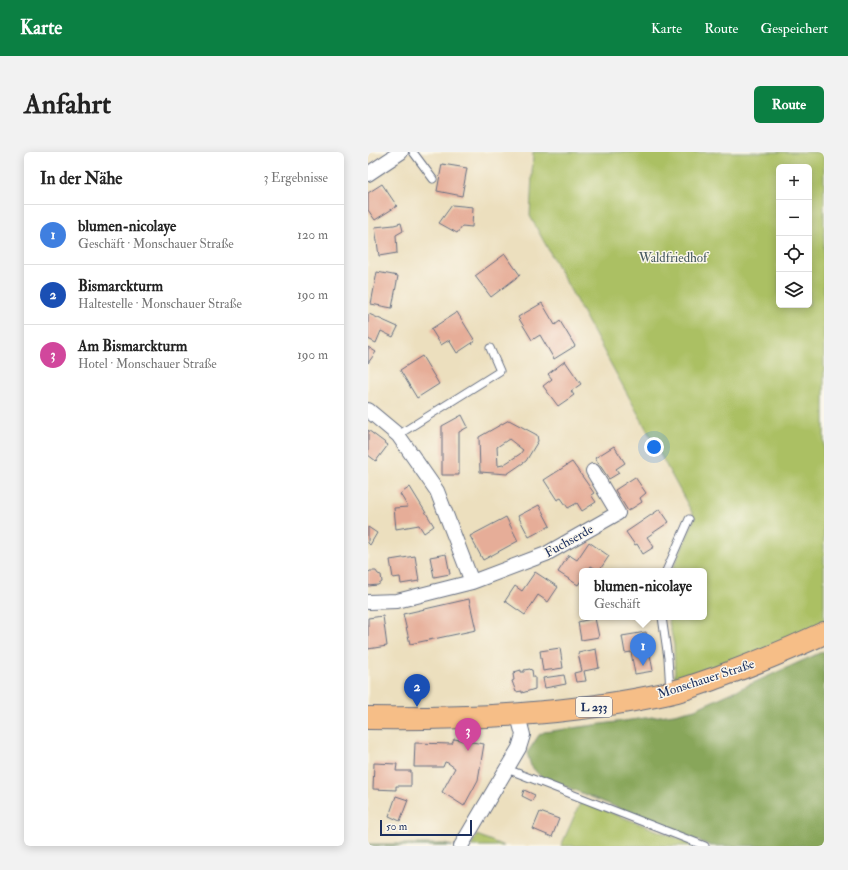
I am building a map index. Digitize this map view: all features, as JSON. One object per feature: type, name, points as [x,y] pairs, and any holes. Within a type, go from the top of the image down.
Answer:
[{"type":"main road","name":"Monschauer Straße","points":[[368,718],[416,719],[518,716],[595,707],[670,693],[698,684],[786,651],[824,633]]},
{"type":"street","points":[[368,174],[401,152]]},
{"type":"street","points":[[368,410],[398,436],[437,491],[472,582]]},
{"type":"street","name":"Fuchserde","points":[[368,602],[397,601],[472,582],[546,554],[618,513],[593,471]]},
{"type":"street","points":[[462,846],[519,748],[523,735],[518,716]]},
{"type":"lane","points":[[413,152],[432,179]]},
{"type":"lane","points":[[398,436],[500,371],[490,348]]},
{"type":"lane","points":[[667,568],[689,519]]},
{"type":"lane","points":[[662,620],[668,658],[670,693]]},
{"type":"lane","points":[[507,769],[705,846]]},
{"type":"green space","name":"Waldfriedhof","points":[[533,152],[824,152],[824,623],[766,650],[675,682],[674,645],[669,620],[707,620],[707,568],[673,568],[695,518],[530,216]]},
{"type":"green space","points":[[824,651],[824,846],[711,846],[540,776],[531,766],[527,753],[539,735],[544,732],[674,714],[695,709]]},
{"type":"green space","points":[[581,801],[697,846],[561,846]]},
{"type":"green space","points":[[477,835],[504,846],[471,846]]},
{"type":"green space","points":[[368,844],[444,844],[453,846],[368,846]]},
{"type":"building","points":[[442,164],[467,168],[462,196],[437,191]]},
{"type":"building","points":[[382,184],[397,206],[375,220],[368,210],[368,193]]},
{"type":"building","points":[[452,205],[473,207],[472,227],[462,226],[457,233],[439,223]]},
{"type":"building","points":[[401,223],[403,231],[396,235],[397,253],[379,256],[375,227]]},
{"type":"building","points":[[505,254],[520,275],[491,297],[475,276]]},
{"type":"building","points":[[377,272],[398,276],[392,308],[371,304]]},
{"type":"building","points":[[542,303],[555,325],[560,321],[575,346],[554,359],[540,335],[532,340],[518,317]]},
{"type":"building","points":[[457,312],[475,341],[457,353],[449,340],[441,345],[431,329]]},
{"type":"building","points":[[369,314],[398,327],[393,337],[381,331],[376,343],[368,339]]},
{"type":"building","points":[[368,347],[376,352],[368,363]]},
{"type":"building","points":[[422,356],[439,384],[417,398],[400,370]]},
{"type":"building","points":[[565,361],[581,384],[571,391],[574,395],[558,406],[543,386],[552,379],[548,374]]},
{"type":"building","points":[[462,415],[468,427],[459,432],[459,475],[442,475],[442,426]]},
{"type":"building","points":[[509,420],[537,435],[538,441],[526,461],[507,474],[480,472],[479,437]],"holes":[[[509,439],[523,450],[520,454],[503,465],[498,466],[497,447]]]},
{"type":"building","points":[[368,430],[388,445],[376,461],[368,455]]},
{"type":"building","points":[[614,446],[625,463],[616,469],[619,473],[609,479],[595,458]]},
{"type":"building","points":[[572,462],[594,493],[591,495],[596,502],[582,511],[577,503],[568,508],[561,498],[557,500],[544,480]]},
{"type":"building","points":[[635,477],[646,493],[640,498],[642,502],[628,511],[615,490]]},
{"type":"building","points":[[410,487],[434,526],[424,533],[419,525],[396,529],[394,508],[408,507],[400,494]]},
{"type":"building","points":[[539,505],[550,526],[529,537],[518,516]]},
{"type":"building","points":[[660,509],[669,522],[647,537],[654,547],[643,554],[637,544],[635,545],[626,532]]},
{"type":"building","points":[[506,517],[518,541],[483,560],[470,536]]},
{"type":"building","points":[[368,527],[377,533],[370,545],[368,543]]},
{"type":"building","points":[[589,542],[609,556],[601,568],[594,568],[591,566],[590,568],[579,568],[578,585],[558,572],[569,555],[577,560]]},
{"type":"building","points":[[446,554],[450,574],[434,577],[430,557]]},
{"type":"building","points":[[415,556],[419,581],[401,584],[400,577],[393,578],[390,560]]},
{"type":"building","points":[[370,571],[376,571],[381,575],[382,582],[378,585],[368,586],[368,573]]},
{"type":"building","points":[[535,572],[558,587],[548,602],[538,595],[525,615],[505,601],[515,586],[522,591]]},
{"type":"building","points":[[469,599],[476,630],[410,644],[403,614]]},
{"type":"building","points":[[383,616],[387,646],[368,649],[368,618]]},
{"type":"building","points":[[595,620],[599,637],[581,640],[578,622]]},
{"type":"building","points":[[646,632],[653,671],[635,674],[631,652],[625,653],[622,636]]},
{"type":"building","points":[[560,648],[563,668],[543,671],[540,651]]},
{"type":"building","points":[[596,649],[599,668],[584,671],[586,681],[576,682],[574,673],[582,671],[578,653]]},
{"type":"building","points":[[521,670],[521,672],[524,672],[524,670],[532,670],[533,677],[535,677],[535,689],[522,693],[522,691],[516,692],[512,681],[514,680],[514,672]]},
{"type":"building","points":[[564,675],[566,684],[545,688],[543,678]]},
{"type":"building","points":[[454,739],[484,744],[478,780],[464,806],[442,792],[455,768],[445,762],[443,767],[414,767],[415,743],[452,744]]},
{"type":"building","points":[[374,763],[397,764],[396,771],[411,771],[411,786],[396,786],[396,790],[373,789]]},
{"type":"building","points":[[524,790],[535,795],[532,801],[522,796]]},
{"type":"building","points":[[396,796],[408,800],[400,821],[389,816]]},
{"type":"building","points":[[540,812],[559,819],[552,837],[533,829]]},
{"type":"place","name":"blumen-nicolaye","points":[[643,666]]},
{"type":"place","name":"Bismarckturm","points":[[417,707]]},
{"type":"place","name":"Am Bismarckturm","points":[[468,751]]}]
